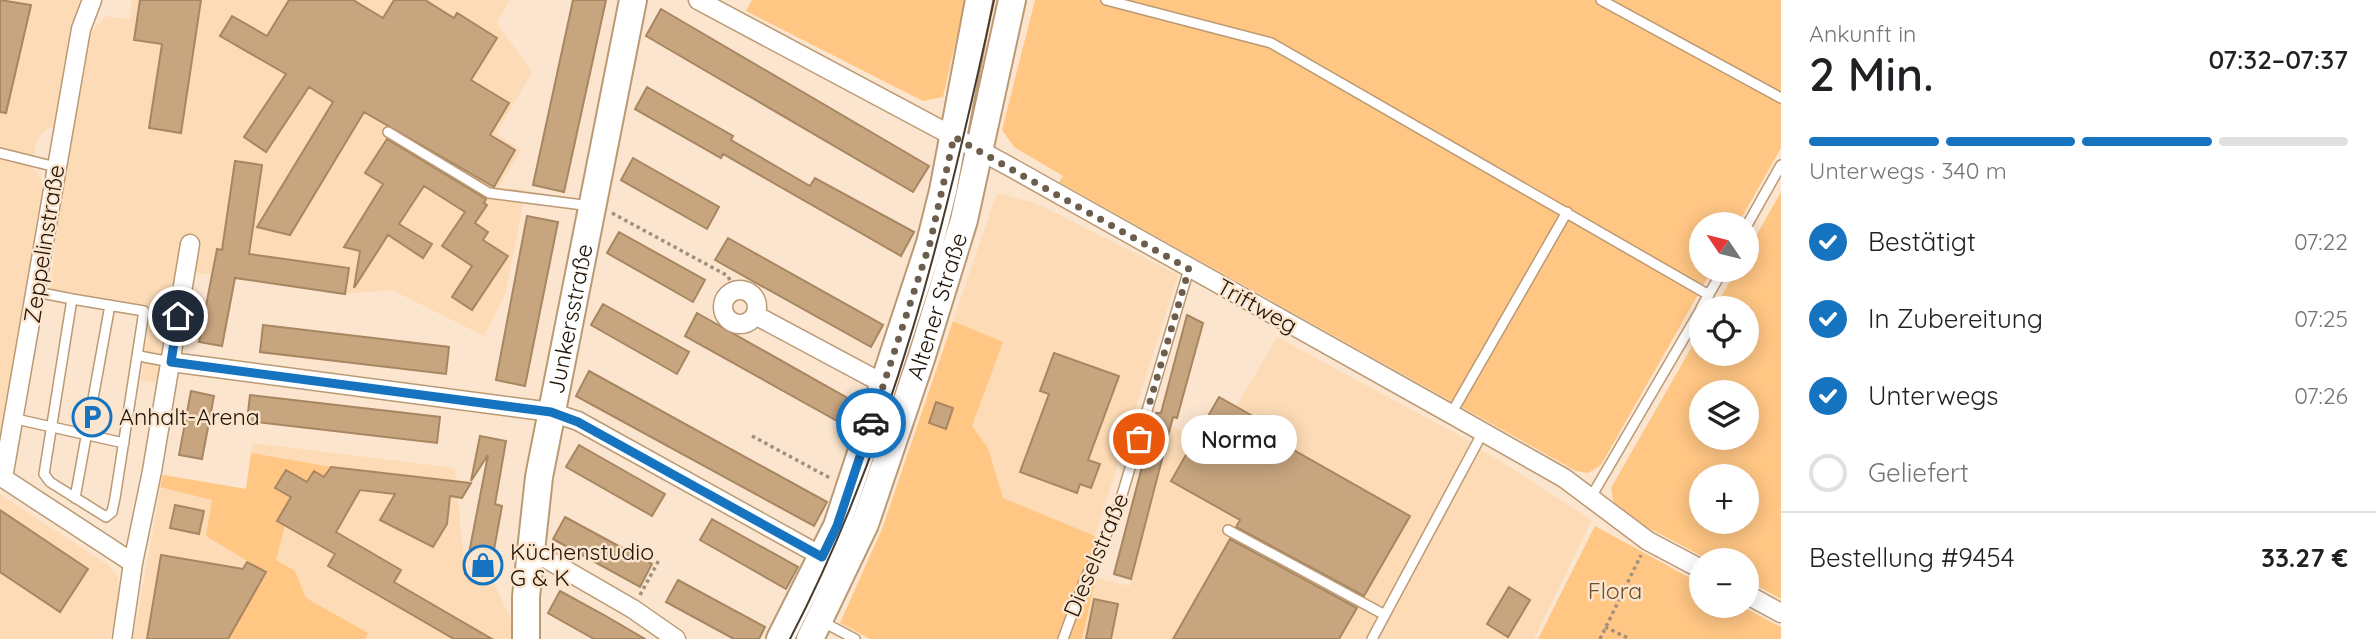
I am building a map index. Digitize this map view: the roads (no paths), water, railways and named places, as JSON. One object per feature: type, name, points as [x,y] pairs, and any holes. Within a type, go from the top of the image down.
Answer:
[{"type":"main road","name":"Junkersstraße","points":[[526,639],[531,550],[539,477],[633,0]]},
{"type":"main road","name":"Altener Straße","points":[[780,639],[822,557],[849,488],[930,243],[954,137],[979,0]]},
{"type":"main road","name":"Altener Straße","points":[[815,630],[865,524],[952,259],[980,151],[1012,0]]},
{"type":"street","name":"Zeppelinstraße","points":[[6,480],[56,167],[81,29],[91,0]]},
{"type":"street","name":"Triftweg","points":[[698,0],[980,151],[1483,432],[1591,497],[1648,541],[1689,563]]},
{"type":"street","points":[[122,639],[190,244]]},
{"type":"street","name":"Altener Straße","points":[[734,291],[752,296],[759,309],[757,316],[745,324],[728,319],[720,306],[727,293],[734,291]]},
{"type":"street","name":"Altener Straße","points":[[757,316],[884,384]]},
{"type":"street","points":[[171,362],[551,412],[578,422],[822,557]]},
{"type":"street","points":[[6,480],[133,563]]},
{"type":"street","points":[[531,550],[633,610],[676,639]]},
{"type":"street","points":[[1759,601],[1781,613]]},
{"type":"lane","points":[[1106,0],[1271,43],[1709,295],[1716,282]]},
{"type":"lane","points":[[1601,0],[1781,98]]},
{"type":"lane","points":[[387,132],[489,193],[592,206]]},
{"type":"lane","points":[[0,153],[56,167]]},
{"type":"lane","points":[[1754,212],[1781,165]]},
{"type":"lane","points":[[1451,414],[1567,212]]},
{"type":"lane","name":"Dieselstraße","points":[[1063,639],[1086,579],[1117,512],[1189,269]]},
{"type":"lane","points":[[37,292],[144,311],[139,356],[109,517],[101,515],[75,498],[44,474],[72,299]]},
{"type":"lane","points":[[75,498],[110,305]]},
{"type":"lane","points":[[1591,497],[1614,462],[1689,329]]},
{"type":"lane","points":[[139,356],[171,362]]},
{"type":"lane","points":[[16,419],[124,443]]},
{"type":"lane","points":[[1372,639],[1483,432]]},
{"type":"lane","points":[[1228,530],[1385,615]]},
{"type":"lane","points":[[815,630],[855,639]]},
{"type":"tram line","points":[[790,639],[827,563],[888,407],[936,246],[994,0]]},
{"type":"place","name":"Anhalt-Arena","points":[[92,417]]},
{"type":"place","name":"Norma","points":[[1139,439]]},
{"type":"place","name":"Küchenstudio G & K","points":[[483,565]]},
{"type":"park label","name":"Flora","points":[[1615,591]]}]
